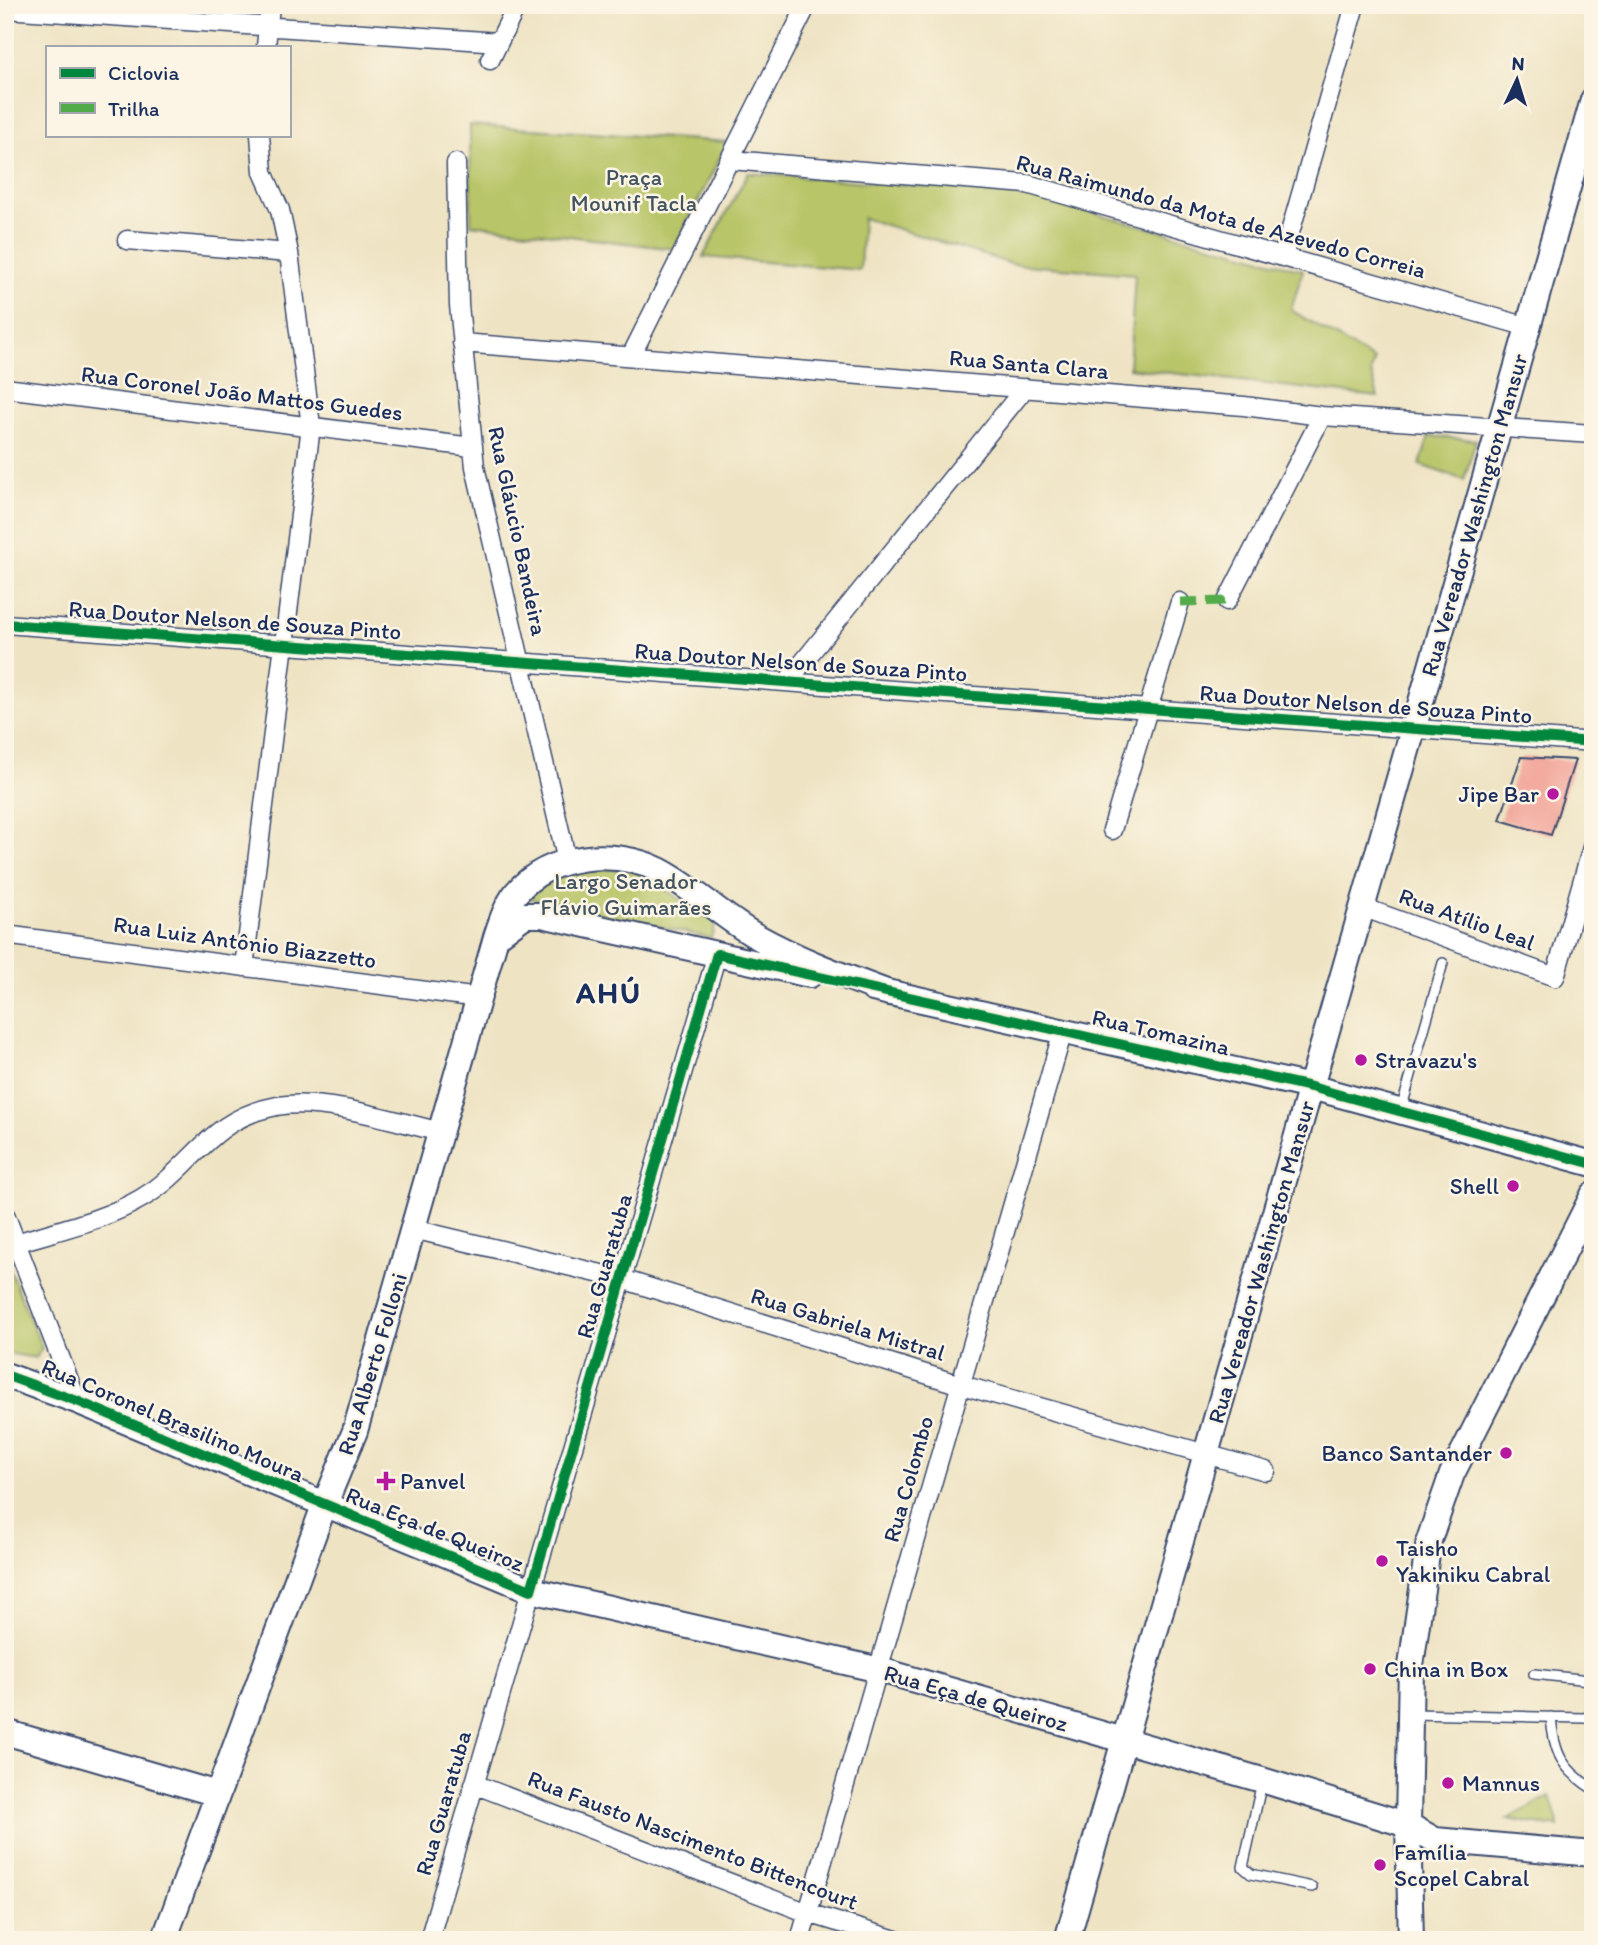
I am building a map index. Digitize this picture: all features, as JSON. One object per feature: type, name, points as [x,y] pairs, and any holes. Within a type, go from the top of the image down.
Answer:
[{"type":"main road","name":"Rua Vereador Washington Mansur","points":[[1067,1940],[1593,100]]},
{"type":"main road","name":"Rua Tomazina","points":[[496,937],[505,911],[516,893],[531,880],[567,861],[586,858],[636,861],[677,880],[752,934],[816,967],[889,993]]},
{"type":"main road","points":[[717,954],[720,912]]},
{"type":"main road","name":"Rua Tomazina","points":[[496,937],[525,915],[541,915],[1311,1087],[1593,1164]]},
{"type":"main road","name":"Rua Alberto Folloni","points":[[164,1940],[324,1506],[355,1431],[496,937]]},
{"type":"main road","points":[[1411,1940],[1409,1714],[1416,1618],[1429,1540],[1439,1508],[1466,1445],[1593,1195]]},
{"type":"main road","name":"Rua Coronel Brasilino Moura","points":[[5,1375],[77,1401],[324,1506]]},
{"type":"main road","name":"Rua Eça de Queiroz","points":[[324,1506],[531,1590],[880,1670],[1262,1780],[1408,1825],[1435,1840],[1593,1854]]},
{"type":"main road","points":[[5,1732],[217,1794]]},
{"type":"street","points":[[267,46],[270,5]]},
{"type":"street","points":[[490,60],[517,5]]},
{"type":"street","points":[[631,356],[807,5]]},
{"type":"street","points":[[1283,257],[1355,5]]},
{"type":"street","points":[[5,9],[499,41]]},
{"type":"street","points":[[244,967],[311,426],[289,253],[281,210],[263,172],[260,136]]},
{"type":"street","name":"Rua Raimundo da Mota de Azevedo Correia","points":[[730,160],[1027,184],[1528,327]]},
{"type":"street","name":"Rua Gláucio Bandeira","points":[[456,163],[462,343],[478,486],[567,861]]},
{"type":"street","points":[[127,240],[289,253]]},
{"type":"street","name":"Rua Santa Clara","points":[[462,343],[1244,406],[1322,416],[1593,434]]},
{"type":"street","name":"Rua Coronel João Mattos Guedes","points":[[5,388],[472,447]]},
{"type":"street","points":[[787,682],[1025,388]]},
{"type":"street","points":[[1227,601],[1322,416]]},
{"type":"street","points":[[1112,830],[1180,602]]},
{"type":"street","name":"Rua Doutor Nelson de Souza Pinto","points":[[5,624],[1593,742]]},
{"type":"street","name":"Rua Atílio Leal","points":[[1362,907],[1555,977],[1593,844]]},
{"type":"street","name":"Rua Luiz Antônio Biazzetto","points":[[5,935],[479,998]]},
{"type":"street","name":"Rua Guaratuba","points":[[429,1940],[717,954]]},
{"type":"street","name":"Rua Colombo","points":[[800,1940],[1063,1031]]},
{"type":"street","points":[[16,1243],[135,1202],[166,1180],[214,1132],[253,1112],[303,1105],[441,1132]]},
{"type":"street","points":[[5,1214],[77,1401]]},
{"type":"street","name":"Rua Gabriela Mistral","points":[[413,1229],[622,1279],[961,1385],[1266,1471]]},
{"type":"street","name":"Rua Fausto Nascimento Bittencourt","points":[[474,1784],[808,1913],[896,1940]]},
{"type":"lane","points":[[1401,1112],[1443,963]]},
{"type":"lane","points":[[1534,1674],[1589,1680],[1593,1684]]},
{"type":"lane","points":[[1409,1714],[1551,1717],[1593,1715]]},
{"type":"lane","points":[[1551,1717],[1553,1739],[1564,1767],[1593,1789]]},
{"type":"lane","points":[[1262,1780],[1242,1867],[1251,1874],[1312,1887]]},
{"type":"green space","name":"Praça Mounif Tacla","points":[[470,125],[728,142],[674,249],[471,224]]},
{"type":"green space","points":[[748,173],[1025,194],[1303,270],[1291,310],[1374,360],[1371,372],[1378,397],[1129,368],[1135,274],[1012,264],[863,218],[860,270],[703,257]]},
{"type":"green space","points":[[1429,436],[1476,440],[1464,480],[1420,465]]},
{"type":"green space","name":"Largo Senador Flávio Guimarães","points":[[579,867],[636,871],[716,922],[711,938],[528,898],[556,875]]},
{"type":"green space","points":[[5,1258],[42,1348],[36,1358],[5,1353]]},
{"type":"green space","points":[[1550,1796],[1559,1827],[1507,1820]]},
{"type":"building","points":[[1521,757],[1575,760],[1551,835],[1500,820]]},
{"type":"marked path","points":[[1180,602],[1227,601]]},
{"type":"cycle path","points":[[5,624],[1593,742]]},
{"type":"cycle path","points":[[5,1375],[77,1401],[531,1590],[717,954],[1311,1087],[1593,1164]]},
{"type":"place","name":"Jipe Bar","points":[[1553,794]]},
{"type":"place","name":"Stravazu's","points":[[1361,1060]]},
{"type":"place","name":"Shell","points":[[1513,1186]]},
{"type":"place","name":"Banco Santander","points":[[1506,1453]]},
{"type":"place","name":"Panvel","points":[[386,1481]]},
{"type":"place","name":"Taisho Yakiniku Cabral","points":[[1382,1561]]},
{"type":"place","name":"China in Box","points":[[1370,1669]]},
{"type":"place","name":"Mannus","points":[[1448,1783]]},
{"type":"place","name":"Família Scopel Cabral","points":[[1380,1865]]},
{"type":"district","name":"AHÚ","points":[[609,993]]}]
